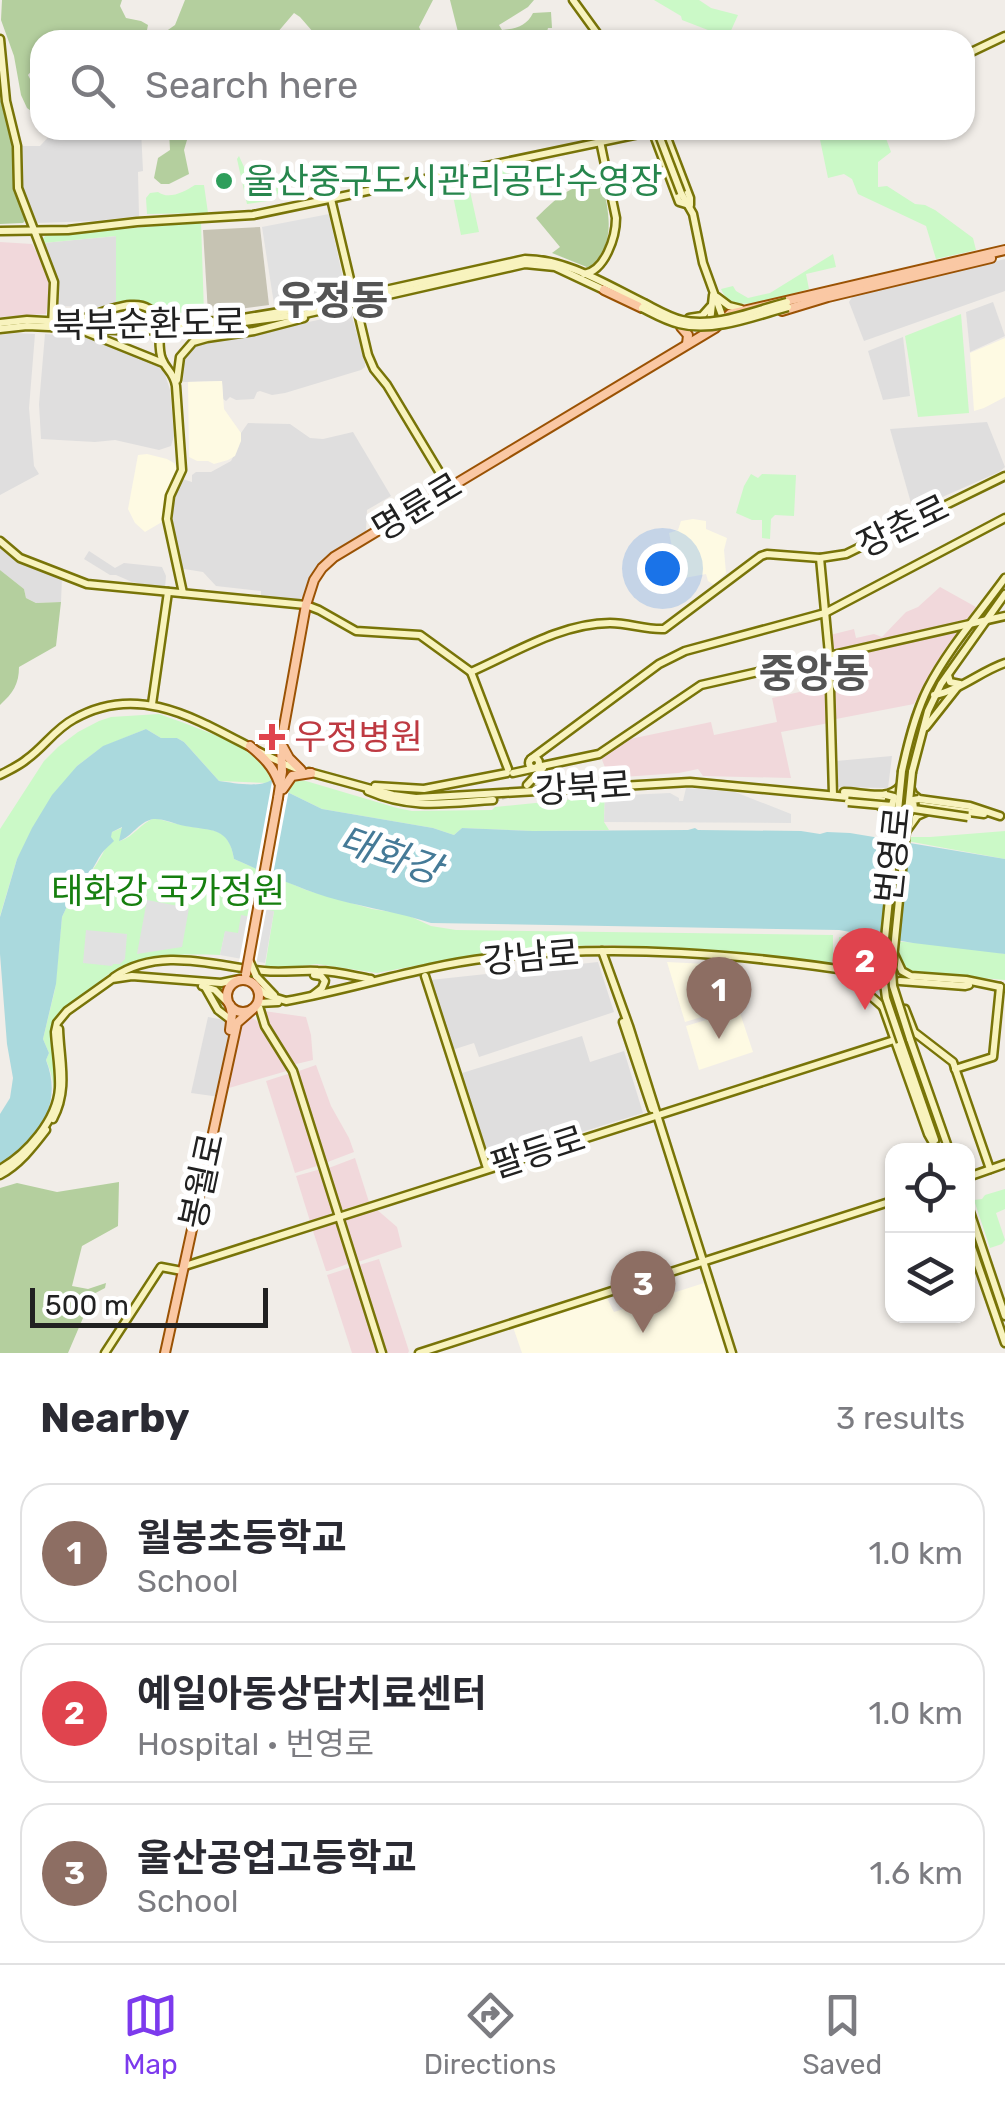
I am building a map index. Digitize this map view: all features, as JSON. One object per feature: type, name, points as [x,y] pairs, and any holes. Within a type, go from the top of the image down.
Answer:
[{"type":"main road","points":[[574,0],[596,30]]},
{"type":"main road","points":[[975,50],[1005,36]]},
{"type":"main road","points":[[0,38],[6,100],[17,146],[18,188],[54,282],[52,324]]},
{"type":"main road","points":[[0,232],[252,215],[605,140]]},
{"type":"main road","points":[[661,140],[690,206]]},
{"type":"main road","points":[[662,140],[690,198],[703,263],[715,296],[716,326]]},
{"type":"main road","points":[[600,141],[616,218],[616,229],[598,276],[608,289]]},
{"type":"main road","points":[[331,199],[374,368],[449,488]]},
{"type":"main road","points":[[643,306],[674,323],[696,326],[734,321],[788,304],[1005,252]]},
{"type":"main road","name":"북부순환도로","points":[[197,326],[354,300],[525,259],[546,260],[643,306]]},
{"type":"main road","points":[[581,274],[592,273],[600,264]]},
{"type":"main road","name":"북부순환도로","points":[[497,266],[545,265],[608,289]]},
{"type":"main road","points":[[716,326],[747,310],[828,295]]},
{"type":"main road","points":[[681,328],[733,325],[828,295]]},
{"type":"main road","points":[[715,296],[728,306],[747,310]]},
{"type":"main road","points":[[715,296],[712,318],[716,326]]},
{"type":"main road","points":[[689,318],[706,312],[715,296]]},
{"type":"main road","name":"북부순환도로","points":[[0,326],[27,320],[137,328],[254,322],[325,310],[354,300]]},
{"type":"main road","points":[[73,326],[112,309],[138,305],[154,314],[160,329],[161,358],[173,374],[176,386],[182,474],[170,496],[168,519],[184,593]]},
{"type":"main road","points":[[643,306],[689,318],[712,318]]},
{"type":"main road","points":[[643,306],[681,328],[688,335],[686,345]]},
{"type":"main road","points":[[112,309],[106,318],[116,325]]},
{"type":"main road","points":[[176,386],[180,358],[193,342],[270,328],[325,310]]},
{"type":"main road","points":[[73,326],[168,367]]},
{"type":"main road","name":"북부순환도로","points":[[73,326],[137,328]]},
{"type":"main road","name":"명륜로","points":[[282,780],[282,743],[306,605],[322,568],[334,557],[716,326]]},
{"type":"main road","name":"장춘로","points":[[471,672],[580,628],[609,623],[664,629],[761,556],[820,558],[860,549],[1005,476]]},
{"type":"main road","points":[[510,771],[659,664],[685,651],[825,613],[1005,518]]},
{"type":"main road","points":[[0,541],[20,558],[82,582],[306,605],[356,631],[420,635],[471,672],[510,771]]},
{"type":"main road","points":[[820,558],[829,654],[833,795]]},
{"type":"main road","name":"번영로","points":[[935,1143],[898,1041],[884,988],[883,948],[900,785],[924,696],[1005,578]]},
{"type":"main road","points":[[0,775],[30,757],[56,732],[85,713],[112,705],[152,705],[168,592]]},
{"type":"main road","name":"번영로","points":[[947,1143],[894,986],[893,949],[910,786],[935,695],[1005,594]]},
{"type":"main road","points":[[354,783],[424,789],[586,758],[606,751],[701,685],[1005,616]]},
{"type":"main road","points":[[954,627],[962,636]]},
{"type":"main road","points":[[924,696],[946,692],[1005,662]]},
{"type":"main road","points":[[950,669],[949,680],[960,684]]},
{"type":"main road","points":[[921,736],[960,684]]},
{"type":"main road","name":"강북로","points":[[152,705],[179,712],[306,772],[416,798],[690,782],[888,798]]},
{"type":"main road","points":[[252,747],[271,750],[284,730]]},
{"type":"main road","points":[[282,743],[289,758],[306,772]]},
{"type":"main road","points":[[250,1010],[260,994],[249,979],[249,960],[282,780],[252,747]]},
{"type":"main road","points":[[531,759],[530,765],[539,767]]},
{"type":"main road","points":[[527,785],[539,767]]},
{"type":"main road","points":[[282,780],[306,772]]},
{"type":"main road","points":[[354,783],[402,803],[493,800]]},
{"type":"main road","points":[[888,798],[900,785]]},
{"type":"main road","points":[[910,786],[918,802],[1002,816]]},
{"type":"main road","points":[[849,792],[894,798],[894,805],[848,802],[833,795],[849,792]]},
{"type":"main road","points":[[914,800],[970,806],[1002,816],[913,809],[914,800]]},
{"type":"main road","points":[[878,805],[889,814],[895,835]]},
{"type":"main road","points":[[905,836],[915,818],[930,811]]},
{"type":"main road","points":[[864,991],[863,984],[883,948]]},
{"type":"main road","points":[[893,949],[899,967],[911,976],[966,980],[1001,990]]},
{"type":"main road","points":[[602,951],[732,1353]]},
{"type":"main road","name":"강남로","points":[[250,1010],[485,959],[602,951],[704,954],[868,974]]},
{"type":"main road","points":[[0,1172],[31,1142],[55,1106],[59,1082],[54,1032],[57,1023],[67,1011],[112,979],[142,964],[181,960],[378,980]]},
{"type":"main road","points":[[136,978],[149,967],[181,960]]},
{"type":"main road","points":[[136,978],[142,964]]},
{"type":"main road","points":[[158,964],[155,974],[165,979]]},
{"type":"main road","points":[[293,972],[324,978],[322,988],[308,997]]},
{"type":"main road","points":[[842,972],[884,1007],[898,1041]]},
{"type":"main road","points":[[0,1172],[12,1169],[45,1138],[60,1108],[64,1089],[60,1024],[72,1011],[116,982],[136,978],[215,990],[229,1005],[250,1010],[259,1019],[292,1071],[382,1353]]},
{"type":"main road","points":[[426,978],[487,1168]]},
{"type":"main road","points":[[112,979],[220,984],[249,979],[285,1001]]},
{"type":"main road","points":[[181,1269],[232,1020],[226,998],[228,989],[233,982],[249,979]]},
{"type":"main road","points":[[900,979],[1001,990]]},
{"type":"main road","points":[[201,986],[222,1014],[232,1020]]},
{"type":"main road","points":[[955,1070],[993,1057],[1001,990]]},
{"type":"main road","points":[[884,1007],[906,1009],[914,1032],[953,1062],[990,1169]]},
{"type":"main road","points":[[250,1010],[265,1026]]},
{"type":"main road","name":"봉월로","points":[[162,1353],[237,1023],[250,1010]]},
{"type":"main road","name":"팔등로","points":[[105,1353],[162,1267],[181,1269],[656,1114],[898,1041]]},
{"type":"main road","points":[[975,1174],[1005,1164]]},
{"type":"main road","points":[[419,1353],[885,1203]]},
{"type":"main road","points":[[975,1227],[1005,1316]]},
{"type":"main road","points":[[975,1256],[1005,1343]]},
{"type":"shaded area","points":[[46,140],[141,140],[139,216],[36,223],[21,179],[22,146],[40,146]]},
{"type":"shaded area","points":[[329,214],[345,288],[274,304],[262,227]]},
{"type":"shaded area","points":[[260,227],[269,305],[208,313],[203,230]]},
{"type":"shaded area","points":[[117,236],[116,304],[54,306],[55,287],[40,249],[43,243]]},
{"type":"shaded area","points":[[0,242],[32,244],[50,287],[46,314],[0,317]]},
{"type":"shaded area","points":[[1005,259],[1005,291],[864,341],[849,302],[853,296]]},
{"type":"shaded area","points":[[993,302],[1005,336],[970,352],[966,312]]},
{"type":"shaded area","points":[[351,313],[365,363],[361,370],[285,393],[272,395],[260,391],[254,399],[230,397],[226,401],[222,381],[183,382],[184,359],[199,345]]},
{"type":"shaded area","points":[[35,334],[29,408],[34,466],[39,474],[0,495],[0,335]]},
{"type":"shaded area","points":[[45,334],[101,342],[164,371],[170,390],[174,436],[171,446],[159,450],[115,440],[41,439],[39,404]]},
{"type":"shaded area","points":[[903,337],[910,396],[883,400],[868,351]]},
{"type":"shaded area","points":[[1005,338],[1005,397],[974,411],[970,353]]},
{"type":"shaded area","points":[[222,381],[224,409],[241,433],[241,441],[235,456],[228,460],[214,464],[197,461],[189,457],[188,382]]},
{"type":"shaded area","points":[[987,422],[1005,467],[913,510],[890,429]]},
{"type":"shaded area","points":[[248,423],[290,424],[310,438],[353,432],[391,496],[367,510],[366,531],[323,562],[310,576],[297,602],[261,598],[261,591],[216,586],[203,572],[178,568],[168,503],[179,478],[192,482],[196,472],[211,472],[231,461]]},
{"type":"shaded area","points":[[138,455],[167,459],[179,472],[167,519],[145,532],[128,509]]},
{"type":"shaded area","points":[[681,521],[706,521],[706,529],[727,538],[726,573],[714,585],[706,574],[679,579],[669,533],[678,530]]},
{"type":"shaded area","points":[[0,547],[18,561],[62,577],[61,602],[36,603],[26,598],[24,589],[0,570]]},
{"type":"shaded area","points":[[89,551],[115,568],[124,563],[162,567],[165,588],[110,575],[84,559]]},
{"type":"shaded area","points":[[940,587],[976,607],[934,667],[914,704],[836,719],[830,635],[854,629],[856,638],[874,634],[882,637],[906,612],[918,607]]},
{"type":"shaded area","points":[[827,686],[829,723],[781,732],[791,778],[703,776],[698,769],[609,778],[601,757],[630,739],[711,722],[714,735],[777,722],[772,698]]},
{"type":"shaded area","points":[[892,756],[888,788],[838,787],[836,761]]},
{"type":"shaded area","points":[[686,788],[735,792],[791,814],[791,823],[604,822],[605,796],[670,793],[683,801]]},
{"type":"shaded area","points":[[147,900],[189,908],[182,947],[137,954]]},
{"type":"shaded area","points":[[260,908],[274,911],[265,963],[220,955],[225,931],[238,933],[241,915],[258,918]]},
{"type":"shaded area","points":[[86,930],[127,934],[125,959],[112,966],[83,963]]},
{"type":"shaded area","points":[[598,962],[614,1012],[479,1057],[474,1043],[452,1050],[430,980]]},
{"type":"shaded area","points":[[667,962],[726,965],[738,1006],[685,1022]]},
{"type":"shaded area","points":[[739,1010],[753,1052],[699,1070],[686,1026]]},
{"type":"shaded area","points":[[261,1013],[306,1017],[313,1060],[292,1065]]},
{"type":"shaded area","points":[[208,1017],[236,1022],[220,1097],[191,1093]]},
{"type":"shaded area","points":[[251,1017],[261,1024],[290,1070],[229,1088],[238,1024]]},
{"type":"shaded area","points":[[582,1036],[590,1062],[624,1051],[643,1113],[492,1160],[488,1158],[462,1073]]},
{"type":"shaded area","points":[[316,1065],[354,1152],[325,1163],[296,1072]]},
{"type":"shaded area","points":[[291,1073],[320,1165],[295,1173],[266,1081]]},
{"type":"shaded area","points":[[355,1158],[369,1202],[341,1210],[326,1169]]},
{"type":"shaded area","points":[[321,1169],[333,1210],[328,1216],[310,1221],[296,1176]]},
{"type":"shaded area","points":[[375,1208],[397,1227],[402,1247],[355,1263],[343,1219]]},
{"type":"shaded area","points":[[331,1222],[339,1225],[350,1263],[326,1271],[312,1228]]},
{"type":"shaded area","points":[[379,1259],[408,1353],[384,1353],[356,1266]]},
{"type":"shaded area","points":[[352,1267],[378,1353],[352,1353],[327,1275]]},
{"type":"shaded area","points":[[704,1283],[726,1353],[522,1353],[513,1327],[607,1298],[614,1312]]},
{"type":"green space","points":[[2,0],[122,0],[120,6],[126,18],[148,25],[147,30],[30,30],[30,110],[21,95],[14,56],[1,20]]},
{"type":"green space","points":[[185,0],[433,0],[420,30],[311,30],[294,13],[280,30],[168,30],[175,25]]},
{"type":"green space","points":[[450,0],[534,0],[499,25],[502,30],[458,30]]},
{"type":"green space","points":[[654,0],[699,0],[711,8],[738,15],[731,30],[708,30],[682,20]]},
{"type":"green space","points":[[551,12],[552,28],[502,30],[520,26],[533,13]]},
{"type":"green space","points":[[0,98],[13,147],[13,181],[23,223],[0,224]]},
{"type":"green space","points":[[170,140],[187,140],[184,150],[189,174],[161,184],[154,178],[158,158],[170,150]]},
{"type":"green space","points":[[820,140],[887,140],[891,152],[878,162],[878,187],[887,186],[915,204],[935,210],[973,238],[976,250],[936,259],[926,226],[858,194],[852,179],[844,174],[828,178]]},
{"type":"green space","points":[[239,156],[244,167],[263,170],[274,188],[280,188],[275,200],[247,204]]},
{"type":"green space","points":[[505,168],[509,173],[468,182],[479,232],[461,235],[451,186],[430,189],[432,184]]},
{"type":"green space","points":[[602,181],[609,228],[604,248],[589,268],[552,253],[560,247],[536,218],[565,193]]},
{"type":"green space","points":[[204,185],[208,213],[147,214],[146,198],[150,193],[172,195]]},
{"type":"green space","points":[[201,222],[204,313],[164,318],[149,304],[116,304],[116,236],[43,243],[42,240],[45,236]]},
{"type":"green space","points":[[833,254],[836,267],[806,274],[809,289],[774,300],[736,302],[721,289],[733,286],[748,298],[770,293]]},
{"type":"green space","points":[[961,314],[969,413],[918,417],[905,336]]},
{"type":"green space","points":[[751,474],[758,478],[762,474],[796,475],[794,516],[775,515],[771,519],[770,539],[762,538],[762,520],[736,513]]},
{"type":"green space","points":[[0,570],[24,589],[26,598],[36,603],[61,602],[56,646],[19,667],[14,688],[0,705]]},
{"type":"green space","points":[[159,714],[239,746],[290,778],[412,811],[492,810],[605,796],[604,822],[609,830],[462,828],[454,835],[322,809],[269,783],[219,781],[184,742],[161,738],[146,729],[102,747],[77,766],[17,859],[0,916],[0,829],[44,761],[78,732],[99,721]]},
{"type":"green space","name":"태화강 국가정원","points":[[155,818],[218,832],[228,841],[234,859],[306,890],[405,914],[431,926],[456,930],[833,935],[833,961],[611,945],[534,947],[377,973],[317,964],[276,969],[265,967],[274,911],[238,934],[225,932],[220,955],[147,958],[124,965],[97,983],[57,1023],[57,1093],[51,1104],[53,1081],[43,1039],[55,989],[62,917],[76,887],[98,862],[112,832],[124,827],[120,841]]},
{"type":"green space","points":[[1005,831],[1005,859],[885,837],[930,837]]},
{"type":"green space","points":[[839,937],[958,946],[1005,954],[1005,980],[842,966]]},
{"type":"green space","points":[[119,1182],[118,1226],[82,1246],[72,1286],[88,1289],[106,1283],[105,1288],[86,1298],[83,1318],[68,1353],[0,1353],[0,1188],[17,1183],[57,1192]]},
{"type":"green space","points":[[1005,1189],[1005,1209],[996,1213],[1005,1240],[990,1248],[975,1203],[985,1195]]},
{"type":"water","name":"태화강","points":[[146,729],[161,738],[184,742],[219,781],[256,784],[274,778],[277,787],[322,809],[454,835],[462,828],[695,828],[850,833],[1005,859],[1005,954],[839,930],[431,923],[298,887],[234,859],[228,841],[217,832],[153,819],[119,841],[122,827],[112,832],[114,841],[76,887],[62,917],[56,984],[43,1039],[49,1053],[49,1107],[36,1133],[0,1165],[0,1114],[10,1098],[13,1078],[7,1044],[0,917],[17,859],[52,795],[77,766],[103,746]]},
{"type":"pier","points":[[273,776],[291,779],[256,965],[259,977],[232,973],[239,962]]},
{"type":"tunnel","points":[[493,800],[515,792]]},
{"type":"tunnel","points":[[871,977],[900,981]]},
{"type":"place","name":"울산중구도시관리공단수영장","points":[[224,181]]},
{"type":"place","name":"우정병원","points":[[272,737]]},
{"type":"place","name":"예일아동상담치료센터","points":[[865,1010]]},
{"type":"place","name":"월봉초등학교","points":[[719,1039]]},
{"type":"place","name":"울산공업고등학교","points":[[643,1333]]},
{"type":"district","name":"우정동","points":[[333,300]]},
{"type":"district","name":"중앙동","points":[[814,673]]}]
